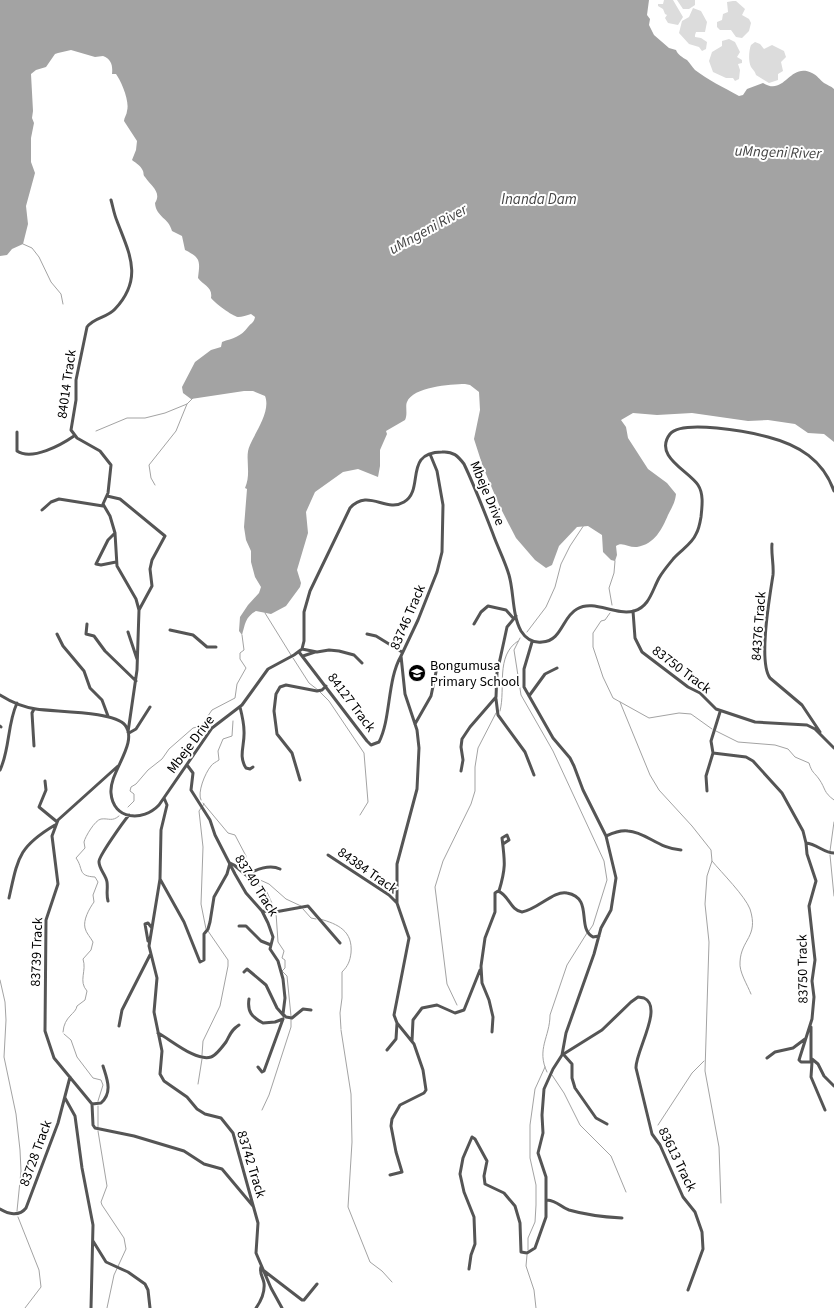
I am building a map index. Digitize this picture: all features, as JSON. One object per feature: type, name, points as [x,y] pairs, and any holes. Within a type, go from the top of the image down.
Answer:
[{"type":"street","name":"84014 Track","points":[[103,506],[103,500],[107,496],[111,471],[109,462],[96,448],[74,436],[71,430],[76,397],[76,384],[87,327],[92,322],[111,313],[117,308],[125,294],[132,274],[130,255],[115,216],[111,200]]},
{"type":"street","points":[[469,1269],[475,1244],[474,1217],[464,1192],[460,1174],[470,1138],[474,1139],[487,1161],[484,1176],[485,1184],[504,1193],[515,1206],[520,1224],[520,1249],[522,1253],[530,1252],[537,1245],[546,1217],[547,1200],[545,1174],[538,1153],[543,1132],[543,1095],[550,1074],[563,1055],[566,1033],[596,950],[598,936],[611,910],[616,883],[614,865],[606,836],[583,790],[570,758],[553,738],[529,696],[523,681],[528,650],[532,642],[545,642],[553,639],[570,614],[582,606],[598,607],[625,612],[641,608],[647,603],[667,566],[693,540],[699,527],[701,490],[692,477],[672,461],[666,450],[667,438],[679,427],[707,427],[766,436],[785,442],[804,451],[816,460],[829,478],[834,491]]},
{"type":"street","points":[[17,432],[17,451],[28,456],[37,454],[41,450],[56,446],[74,436]]},
{"type":"street","name":"Mbeje Drive","points":[[430,454],[443,452],[454,454],[464,464],[506,567],[511,584],[515,618],[520,629],[532,642]]},
{"type":"street","points":[[315,652],[302,648],[304,641],[304,612],[310,591],[350,508],[356,502],[366,499],[394,505],[404,502],[412,494],[416,468],[419,462],[430,454]]},
{"type":"street","name":"83746 Track","points":[[387,1050],[396,1039],[397,1023],[394,1018],[394,1007],[402,977],[409,938],[397,903],[398,858],[407,829],[411,806],[417,789],[419,741],[407,702],[401,654],[418,620],[438,570],[442,552],[443,505],[437,471],[430,454]]},
{"type":"street","points":[[107,496],[120,499],[165,536],[152,560],[150,569],[152,586],[139,610]]},
{"type":"street","points":[[42,510],[51,502],[58,499],[103,506],[110,516],[115,533],[116,562],[122,577],[136,599],[139,610],[138,660],[127,746],[112,783],[111,796],[116,806],[129,816],[119,826],[109,845],[99,857],[99,865],[107,881],[108,901]]},
{"type":"street","points":[[115,533],[108,540],[96,564],[101,566],[116,562]]},
{"type":"street","name":"84376 Track","points":[[772,544],[773,572],[768,607],[765,656],[766,672],[770,678],[802,705],[822,735]]},
{"type":"street","points":[[474,624],[481,612],[488,606],[506,610],[515,618],[507,628],[497,673],[496,699],[498,715],[525,752],[534,775]]},
{"type":"street","name":"83750 Track","points":[[633,611],[635,638],[642,652],[688,687],[700,693],[720,712],[755,722],[807,725],[822,735],[834,748]]},
{"type":"street","points":[[87,624],[86,634],[94,636],[104,651],[136,681]]},
{"type":"street","points":[[170,630],[193,635],[207,647],[216,647]]},
{"type":"street","points":[[128,632],[138,660]]},
{"type":"street","points":[[57,634],[63,646],[84,671],[90,688],[102,700],[108,716]]},
{"type":"street","points":[[366,634],[376,636],[401,654]]},
{"type":"street","name":"Mbeje Drive","points":[[129,816],[150,814],[164,798],[212,728],[240,707],[268,669],[299,652],[302,648]]},
{"type":"street","points":[[303,656],[329,650],[339,651],[354,655],[362,664]]},
{"type":"street","name":"84127 Track","points":[[299,652],[366,741],[372,745],[377,744],[383,733],[389,696],[401,654]]},
{"type":"street","points":[[529,696],[545,674],[557,668]]},
{"type":"street","points":[[415,724],[431,696],[436,672]]},
{"type":"street","points":[[300,780],[292,753],[277,734],[274,711],[276,694],[280,687],[286,685],[317,691],[322,690],[326,686]]},
{"type":"street","points":[[0,695],[34,709],[108,716],[121,721],[128,732]]},
{"type":"street","points":[[461,771],[463,760],[461,747],[464,736],[496,699]]},
{"type":"street","points":[[0,770],[4,761],[10,722],[17,703]]},
{"type":"street","points":[[128,732],[136,729],[150,707]]},
{"type":"street","points":[[240,707],[244,732],[242,750],[244,764],[248,770],[253,767]]},
{"type":"street","points":[[34,709],[32,713],[34,746]]},
{"type":"street","points":[[708,791],[706,776],[713,753],[712,738],[720,712]]},
{"type":"street","name":"83750 Track","points":[[713,753],[746,757],[753,760],[776,786],[795,814],[803,830],[807,854],[816,881],[809,906],[815,960],[812,981],[813,1008],[800,1061],[812,1060]]},
{"type":"street","name":"83740 Track","points":[[187,765],[192,773],[191,790],[210,820],[215,835],[246,893],[262,911],[272,934],[271,951],[279,965],[285,991],[284,1017],[264,1071],[262,1072],[258,1067]]},
{"type":"street","points":[[9,898],[13,874],[20,857],[27,846],[56,823],[119,766]]},
{"type":"street","points":[[45,781],[46,790],[39,807],[56,823]]},
{"type":"street","name":"83742 Track","points":[[164,798],[168,805],[161,830],[160,880],[149,943],[150,955],[157,978],[154,1012],[162,1048],[159,1070],[162,1078],[187,1097],[201,1112],[218,1116],[230,1127],[249,1184],[259,1226],[255,1248],[262,1268],[282,1308]]},
{"type":"street","name":"83739 Track","points":[[56,823],[52,845],[58,884],[46,920],[44,1024],[50,1051],[59,1065],[92,1104]]},
{"type":"street","points":[[606,836],[621,831],[634,832],[667,848],[681,850]]},
{"type":"street","points":[[806,843],[818,846],[827,852],[834,853]]},
{"type":"street","points":[[492,1032],[492,1015],[489,1000],[482,983],[481,968],[485,938],[495,912],[494,894],[499,891],[505,866],[503,844]]},
{"type":"street","name":"84384 Track","points":[[328,855],[389,895],[397,903]]},
{"type":"street","points":[[160,880],[184,922],[199,961],[202,962],[204,959],[204,934],[208,929],[210,922],[214,897],[227,874],[230,864],[234,865],[246,875],[253,870],[266,867],[280,869]]},
{"type":"street","points":[[499,891],[513,908],[522,912],[535,908],[558,894],[569,893],[581,903],[585,912],[585,926],[587,931],[593,937],[598,936]]},
{"type":"street","points":[[262,911],[275,912],[308,906],[340,943]]},
{"type":"street","points":[[149,943],[145,924],[148,923],[152,928]]},
{"type":"street","points":[[239,926],[246,926],[261,941],[271,945]]},
{"type":"street","points":[[119,1026],[122,1010],[150,955]]},
{"type":"street","points":[[412,1041],[413,1020],[422,1008],[437,1005],[455,1013],[464,1010],[481,968]]},
{"type":"street","points":[[244,972],[247,969],[266,985],[277,1008],[284,1017]]},
{"type":"street","name":"83613 Track","points":[[563,1055],[602,1030],[635,999],[640,997],[646,998],[650,1003],[652,1011],[650,1020],[636,1059],[637,1075],[651,1132],[660,1146],[683,1197],[694,1211],[702,1232],[702,1251],[688,1290]]},
{"type":"street","points":[[248,999],[248,1008],[251,1015],[263,1024],[275,1022],[284,1017],[294,1017],[303,1009],[311,1010]]},
{"type":"street","points":[[390,1175],[402,1172],[396,1155],[391,1126],[393,1116],[405,1101],[424,1093],[426,1090],[423,1070],[412,1041],[397,1023]]},
{"type":"street","points":[[158,1033],[191,1054],[208,1058],[214,1056],[226,1042],[234,1028],[239,1025]]},
{"type":"street","points":[[810,1025],[812,1060],[811,1077],[818,1097],[825,1110]]},
{"type":"street","points":[[767,1058],[775,1052],[793,1048],[805,1039]]},
{"type":"street","points":[[563,1055],[572,1064],[572,1078],[575,1088],[596,1118],[607,1124]]},
{"type":"street","points":[[812,1060],[818,1064],[824,1076],[834,1086]]},
{"type":"street","points":[[103,1066],[109,1086],[108,1094],[101,1103],[92,1104],[93,1125],[95,1128],[134,1136],[184,1151],[204,1164],[222,1170],[254,1206]]},
{"type":"street","name":"83728 Track","points":[[0,1209],[8,1213],[17,1214],[26,1208],[58,1123],[70,1077]]},
{"type":"street","points":[[65,1098],[75,1116],[81,1163],[92,1219],[93,1241],[91,1308]]},
{"type":"street","points":[[547,1200],[557,1202],[567,1209],[582,1213],[622,1218]]},
{"type":"street","points":[[93,1241],[106,1262],[128,1272],[145,1284],[148,1290],[150,1308]]},
{"type":"street","points":[[256,1308],[264,1291],[264,1284],[260,1271],[262,1268],[302,1300],[307,1297],[317,1284]]},
{"type":"shaded area","points":[[664,0],[673,0],[683,17],[678,25],[668,23],[665,18],[667,15],[663,9],[658,6],[658,4],[663,4]]},
{"type":"shaded area","points":[[677,0],[695,0],[695,5],[689,9],[683,9]]},
{"type":"shaded area","points":[[736,1],[745,9],[742,15],[749,19],[751,23],[749,31],[742,38],[736,37],[731,30],[720,30],[717,27],[717,22],[722,20],[723,14],[728,12],[727,2]]},
{"type":"shaded area","points":[[693,8],[701,11],[707,22],[705,32],[696,32],[695,35],[695,37],[701,38],[707,42],[706,49],[702,51],[699,47],[689,44],[679,33],[682,21],[689,17]]},
{"type":"shaded area","points":[[729,39],[735,42],[740,52],[737,57],[742,60],[742,63],[738,64],[740,70],[739,79],[735,81],[733,78],[726,78],[713,72],[709,61],[712,52],[722,46],[722,41]]},
{"type":"shaded area","points":[[755,42],[760,44],[764,49],[772,45],[784,51],[786,57],[781,62],[783,71],[778,74],[778,80],[769,83],[756,75],[751,67],[749,59],[750,50],[751,45]]},
{"type":"water","name":"Inanda Dam","points":[[0,0],[649,0],[647,15],[650,19],[649,25],[654,35],[669,48],[676,50],[679,55],[687,60],[700,74],[739,96],[743,95],[747,89],[763,83],[770,86],[777,86],[798,72],[804,71],[814,74],[834,89],[834,442],[824,434],[808,433],[795,424],[768,420],[748,421],[692,413],[657,415],[633,413],[621,420],[626,427],[628,438],[648,469],[667,483],[676,494],[673,505],[663,525],[657,535],[649,543],[637,547],[623,544],[616,546],[617,555],[615,561],[611,560],[603,552],[602,535],[588,526],[577,527],[559,546],[552,565],[546,568],[535,560],[516,538],[500,507],[483,467],[474,439],[480,410],[479,392],[470,385],[465,384],[433,387],[416,393],[411,397],[407,402],[405,420],[386,431],[387,434],[380,450],[378,477],[358,469],[343,472],[315,492],[306,512],[308,533],[297,570],[301,583],[300,587],[286,606],[271,614],[256,611],[252,613],[246,622],[242,635],[239,631],[240,617],[259,593],[261,587],[255,577],[251,562],[251,551],[246,540],[244,527],[247,489],[245,488],[248,476],[248,450],[262,421],[266,408],[265,396],[253,391],[244,391],[191,399],[183,393],[182,387],[195,362],[211,350],[221,347],[222,342],[243,333],[253,322],[255,317],[251,314],[240,317],[235,316],[211,298],[211,291],[198,278],[199,264],[197,258],[185,250],[182,236],[172,231],[168,223],[160,215],[156,208],[155,203],[157,196],[153,186],[144,176],[141,168],[132,160],[136,150],[137,141],[124,121],[128,107],[124,91],[116,74],[112,74],[112,65],[110,61],[103,56],[95,57],[71,50],[58,53],[55,54],[46,67],[36,70],[31,74],[32,118],[34,123],[31,138],[31,162],[35,173],[26,206],[28,224],[23,244],[12,249],[7,255],[0,256]]},
{"type":"waterway","points":[[23,244],[32,248],[39,257],[51,282],[61,294],[63,304]]},
{"type":"waterway","points":[[96,431],[127,418],[145,418],[165,413],[187,404],[193,398]]},
{"type":"waterway","points":[[155,485],[151,478],[149,465],[176,431],[187,404]]},
{"type":"waterway","points":[[527,632],[546,607],[555,587],[561,564],[570,546],[584,525]]},
{"type":"waterway","points":[[612,605],[609,588],[614,573],[615,561]]},
{"type":"waterway","points":[[265,613],[291,655]]},
{"type":"waterway","points":[[610,613],[605,620],[601,621],[593,633],[593,647],[603,677],[613,698],[649,718],[679,713],[691,714],[712,729]]},
{"type":"waterway","points":[[128,807],[134,801],[134,794],[130,791],[131,787],[136,784],[148,770],[162,759],[169,749],[193,728],[201,726],[212,710],[235,698],[237,684],[246,668],[240,659],[240,653],[244,650],[242,635]]},
{"type":"waterway","points":[[520,638],[514,650],[521,695],[553,751],[604,861],[607,880],[593,925],[589,931]]},
{"type":"waterway","points":[[500,711],[506,655],[511,647],[518,641]]},
{"type":"waterway","points":[[293,658],[309,683],[318,690]]},
{"type":"waterway","points":[[320,692],[329,701],[364,753],[368,802],[360,815]]},
{"type":"waterway","points":[[620,702],[650,775],[659,790],[692,826],[711,850],[712,861],[707,876],[705,904],[709,942],[705,1071],[719,1147],[721,1203]]},
{"type":"waterway","points":[[457,1005],[447,984],[435,887],[443,861],[471,804],[475,791],[475,767],[478,748],[496,713]]},
{"type":"waterway","points":[[201,800],[200,793],[204,778],[212,765],[219,760],[218,751],[223,739],[232,736],[233,721]]},
{"type":"waterway","points":[[716,731],[738,742],[775,745],[788,749],[795,757],[809,763],[812,771],[819,779],[826,792],[834,800]]},
{"type":"waterway","points":[[203,803],[228,833],[235,835],[246,856],[244,867],[245,872]]},
{"type":"waterway","points":[[204,804],[199,811],[203,847],[201,904],[206,929]]},
{"type":"waterway","points":[[63,1032],[65,1022],[75,1011],[77,1006],[85,1000],[87,991],[83,983],[83,959],[91,950],[93,942],[87,934],[85,922],[88,911],[94,902],[93,895],[98,882],[95,877],[83,873],[76,858],[85,848],[84,842],[96,822],[101,819],[112,819],[119,816]]},
{"type":"waterway","points":[[830,851],[834,822]]},
{"type":"waterway","points":[[830,855],[834,896]]},
{"type":"waterway","points":[[712,861],[738,891],[750,909],[752,918],[751,932],[741,954],[740,966],[751,994]]},
{"type":"waterway","points":[[249,875],[269,884],[286,899],[301,906]]},
{"type":"waterway","points":[[246,876],[249,880],[266,890],[275,910]]},
{"type":"waterway","points":[[303,909],[311,918],[316,919]]},
{"type":"waterway","points":[[276,913],[278,942],[284,951],[282,958],[285,960],[285,968],[282,971],[287,976],[291,1016]]},
{"type":"waterway","points":[[320,919],[338,926],[350,939],[351,953],[346,968],[342,972],[342,998],[340,1013],[341,1029]]},
{"type":"waterway","points":[[202,1055],[203,1041],[220,1006],[228,966],[228,960],[208,931]]},
{"type":"waterway","points":[[547,1072],[544,1064],[543,1050],[550,1015],[567,965],[587,933]]},
{"type":"waterway","points":[[0,980],[5,1002],[6,1020],[4,1057],[16,1114],[20,1150],[21,1171],[17,1211]]},
{"type":"waterway","points":[[262,1110],[269,1095],[291,1027],[291,1019]]},
{"type":"waterway","points":[[341,1030],[351,1094],[352,1142],[348,1207],[370,1262],[382,1271],[392,1282]]},
{"type":"waterway","points":[[64,1034],[71,1040],[77,1057],[93,1078],[101,1080],[103,1085],[98,1101]]},
{"type":"waterway","points":[[198,1084],[202,1059]]},
{"type":"waterway","points":[[658,1125],[692,1073],[704,1061]]},
{"type":"waterway","points":[[528,1250],[528,1238],[535,1222],[536,1205],[536,1185],[530,1158],[530,1125],[535,1089],[545,1067]]},
{"type":"waterway","points":[[552,1075],[564,1093],[580,1125],[611,1156],[626,1192]]},
{"type":"waterway","points":[[98,1106],[98,1127]]},
{"type":"waterway","points":[[98,1131],[107,1186],[101,1202],[124,1238],[126,1249],[114,1275],[107,1308]]},
{"type":"waterway","points":[[18,1217],[39,1270],[41,1287],[25,1308]]},
{"type":"waterway","points":[[527,1255],[526,1266],[534,1290],[536,1308]]},
{"type":"place","name":"Bongumusa Primary School","points":[[417,673]]},
{"type":"water label","name":"uMngeni River","points":[[778,152]]},
{"type":"water label","name":"uMngeni River","points":[[428,229]]}]
